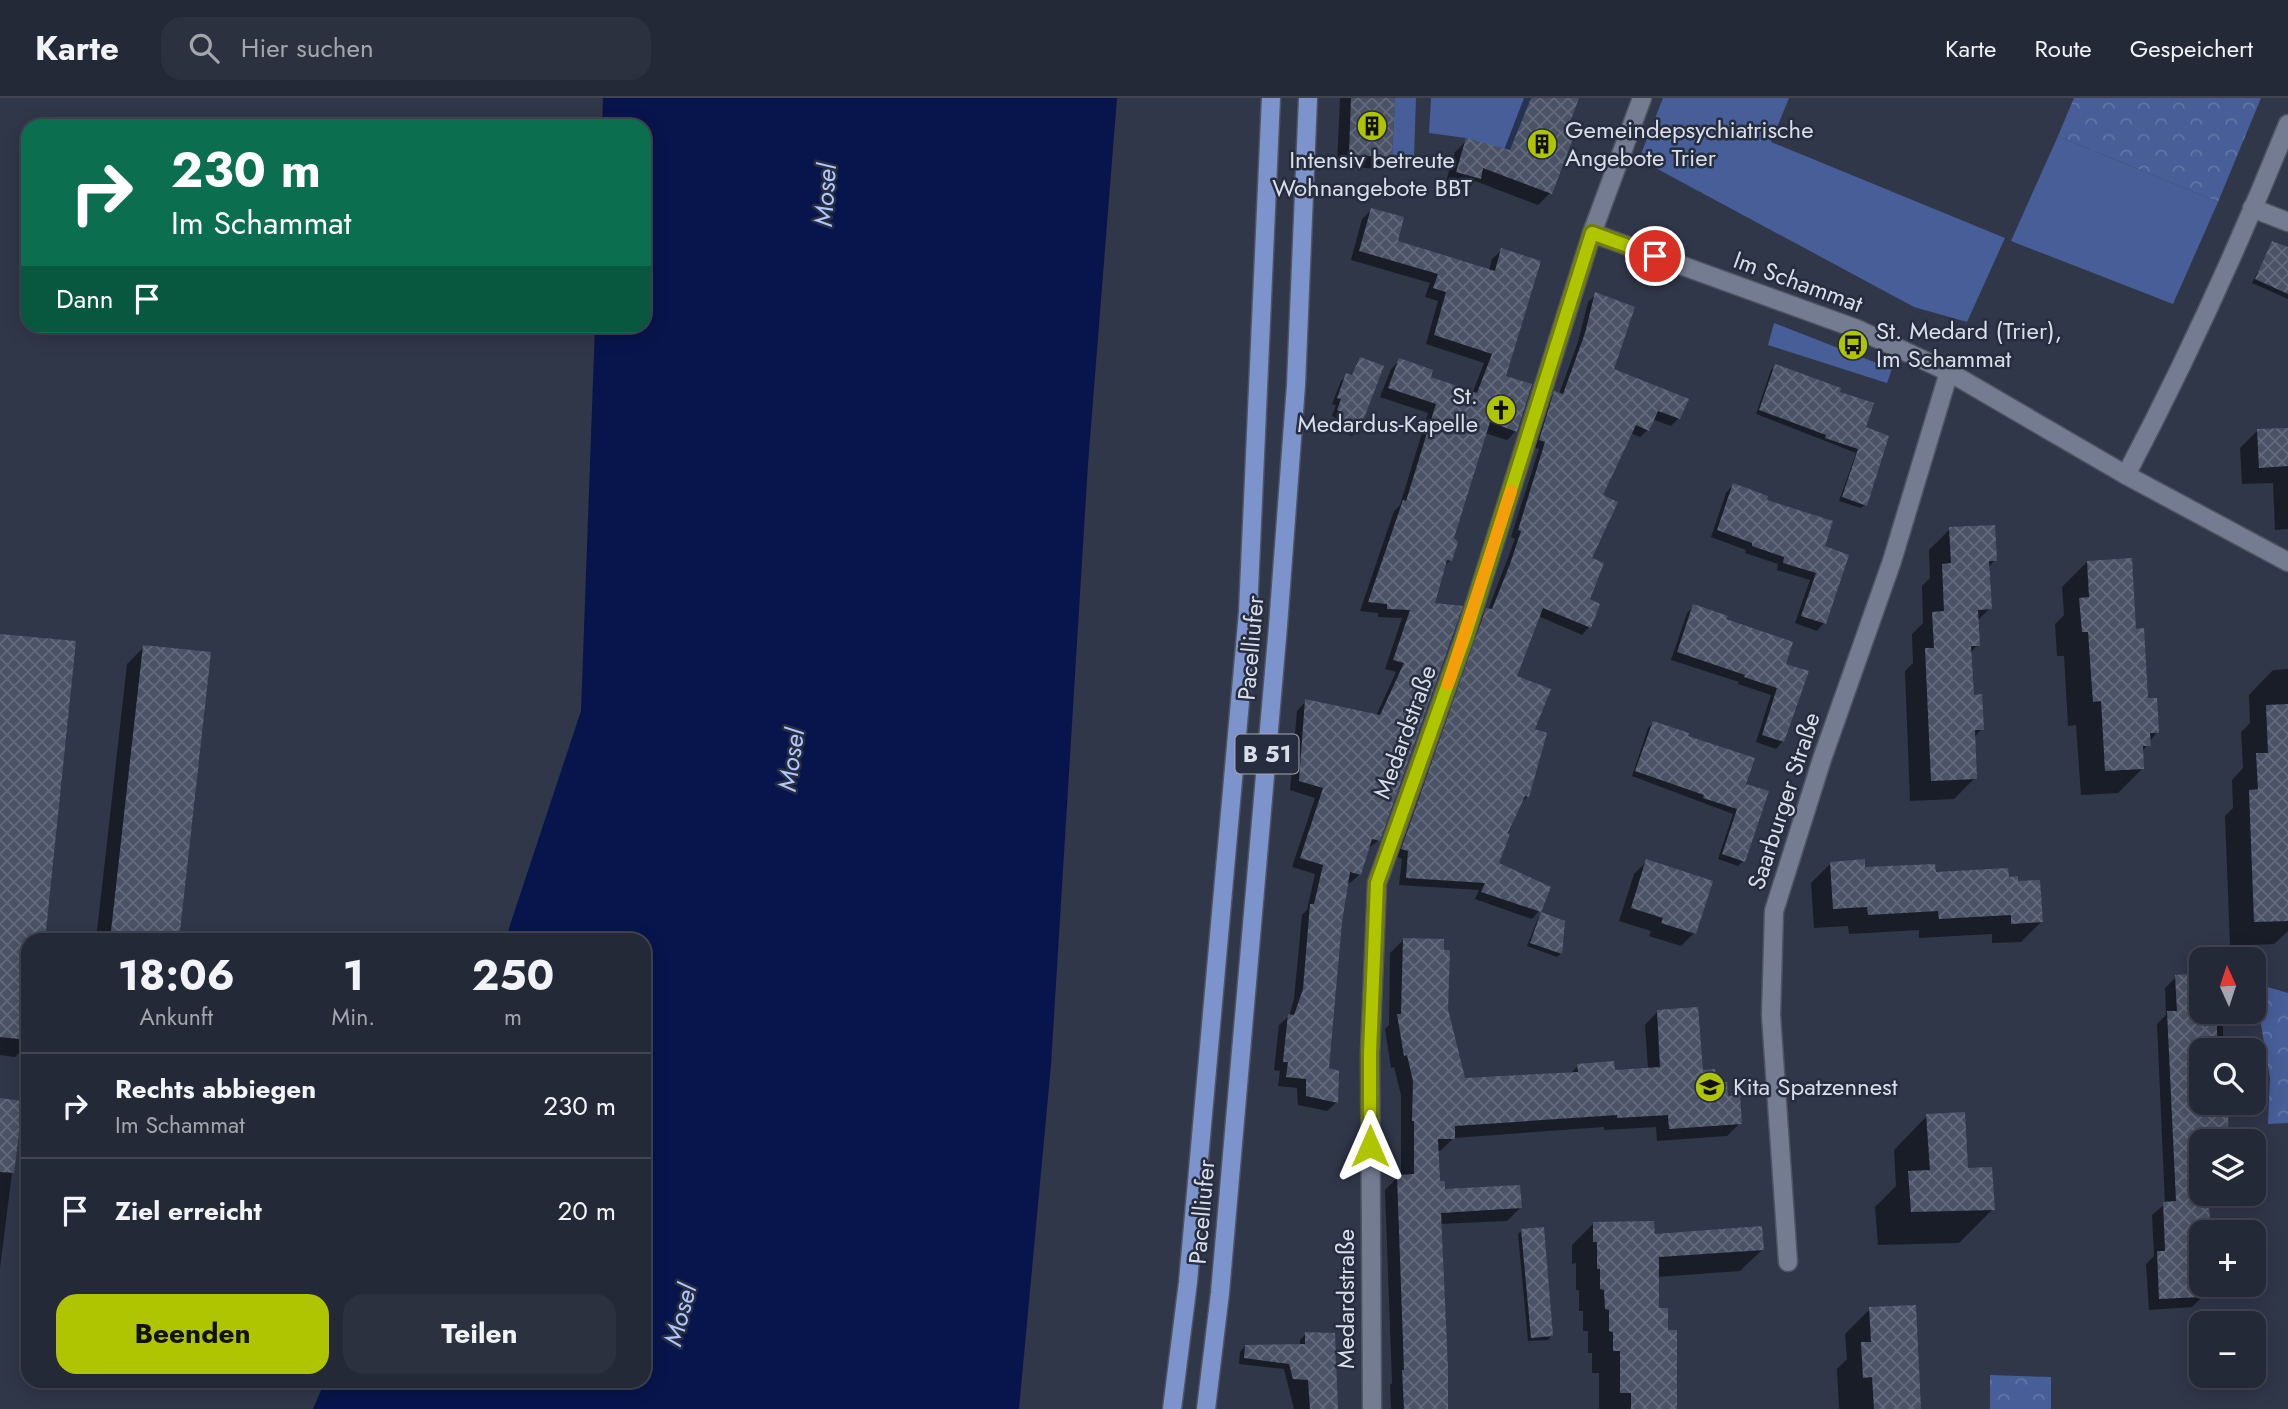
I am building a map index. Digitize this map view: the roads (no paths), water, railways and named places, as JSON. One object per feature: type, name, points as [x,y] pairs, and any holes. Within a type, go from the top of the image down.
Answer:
[{"type":"main road","name":"Pacelliufer","points":[[1172,1409],[1188,1282],[1248,612],[1271,98]]},
{"type":"main road","name":"Pacelliufer","points":[[1206,1409],[1220,1293],[1280,599],[1296,386],[1308,98]]},
{"type":"street","name":"Medardstraße","points":[[1372,1409],[1370,1053],[1377,883],[1465,636],[1592,233],[1642,98]]},
{"type":"street","points":[[2126,475],[2175,378],[2288,124]]},
{"type":"street","points":[[2252,208],[2288,222]]},
{"type":"street","name":"Im Schammat","points":[[1592,233],[1857,329],[1949,372],[2126,475],[2288,562]]},
{"type":"street","name":"Saarburger Straße","points":[[1788,1262],[1771,1015],[1774,911],[1822,759],[1892,561],[1949,372]]},
{"type":"water","name":"Mosel","points":[[603,98],[1117,98],[1088,464],[1051,1065],[1019,1409],[313,1409],[322,1388],[651,1388],[651,933],[507,933],[581,711],[595,333],[651,333],[651,119],[602,119]]},
{"type":"place","name":"Intensiv betreute Wohnangebote BBT","points":[[1372,126]]},
{"type":"place","name":"Gemeindepsychiatrische Angebote Trier","points":[[1542,144]]},
{"type":"place","name":"St. Medard (Trier), Im Schammat","points":[[1853,345]]},
{"type":"place","name":"St. Medardus-Kapelle","points":[[1501,410]]},
{"type":"place","name":"Kita Spatzennest","points":[[1710,1087]]}]
